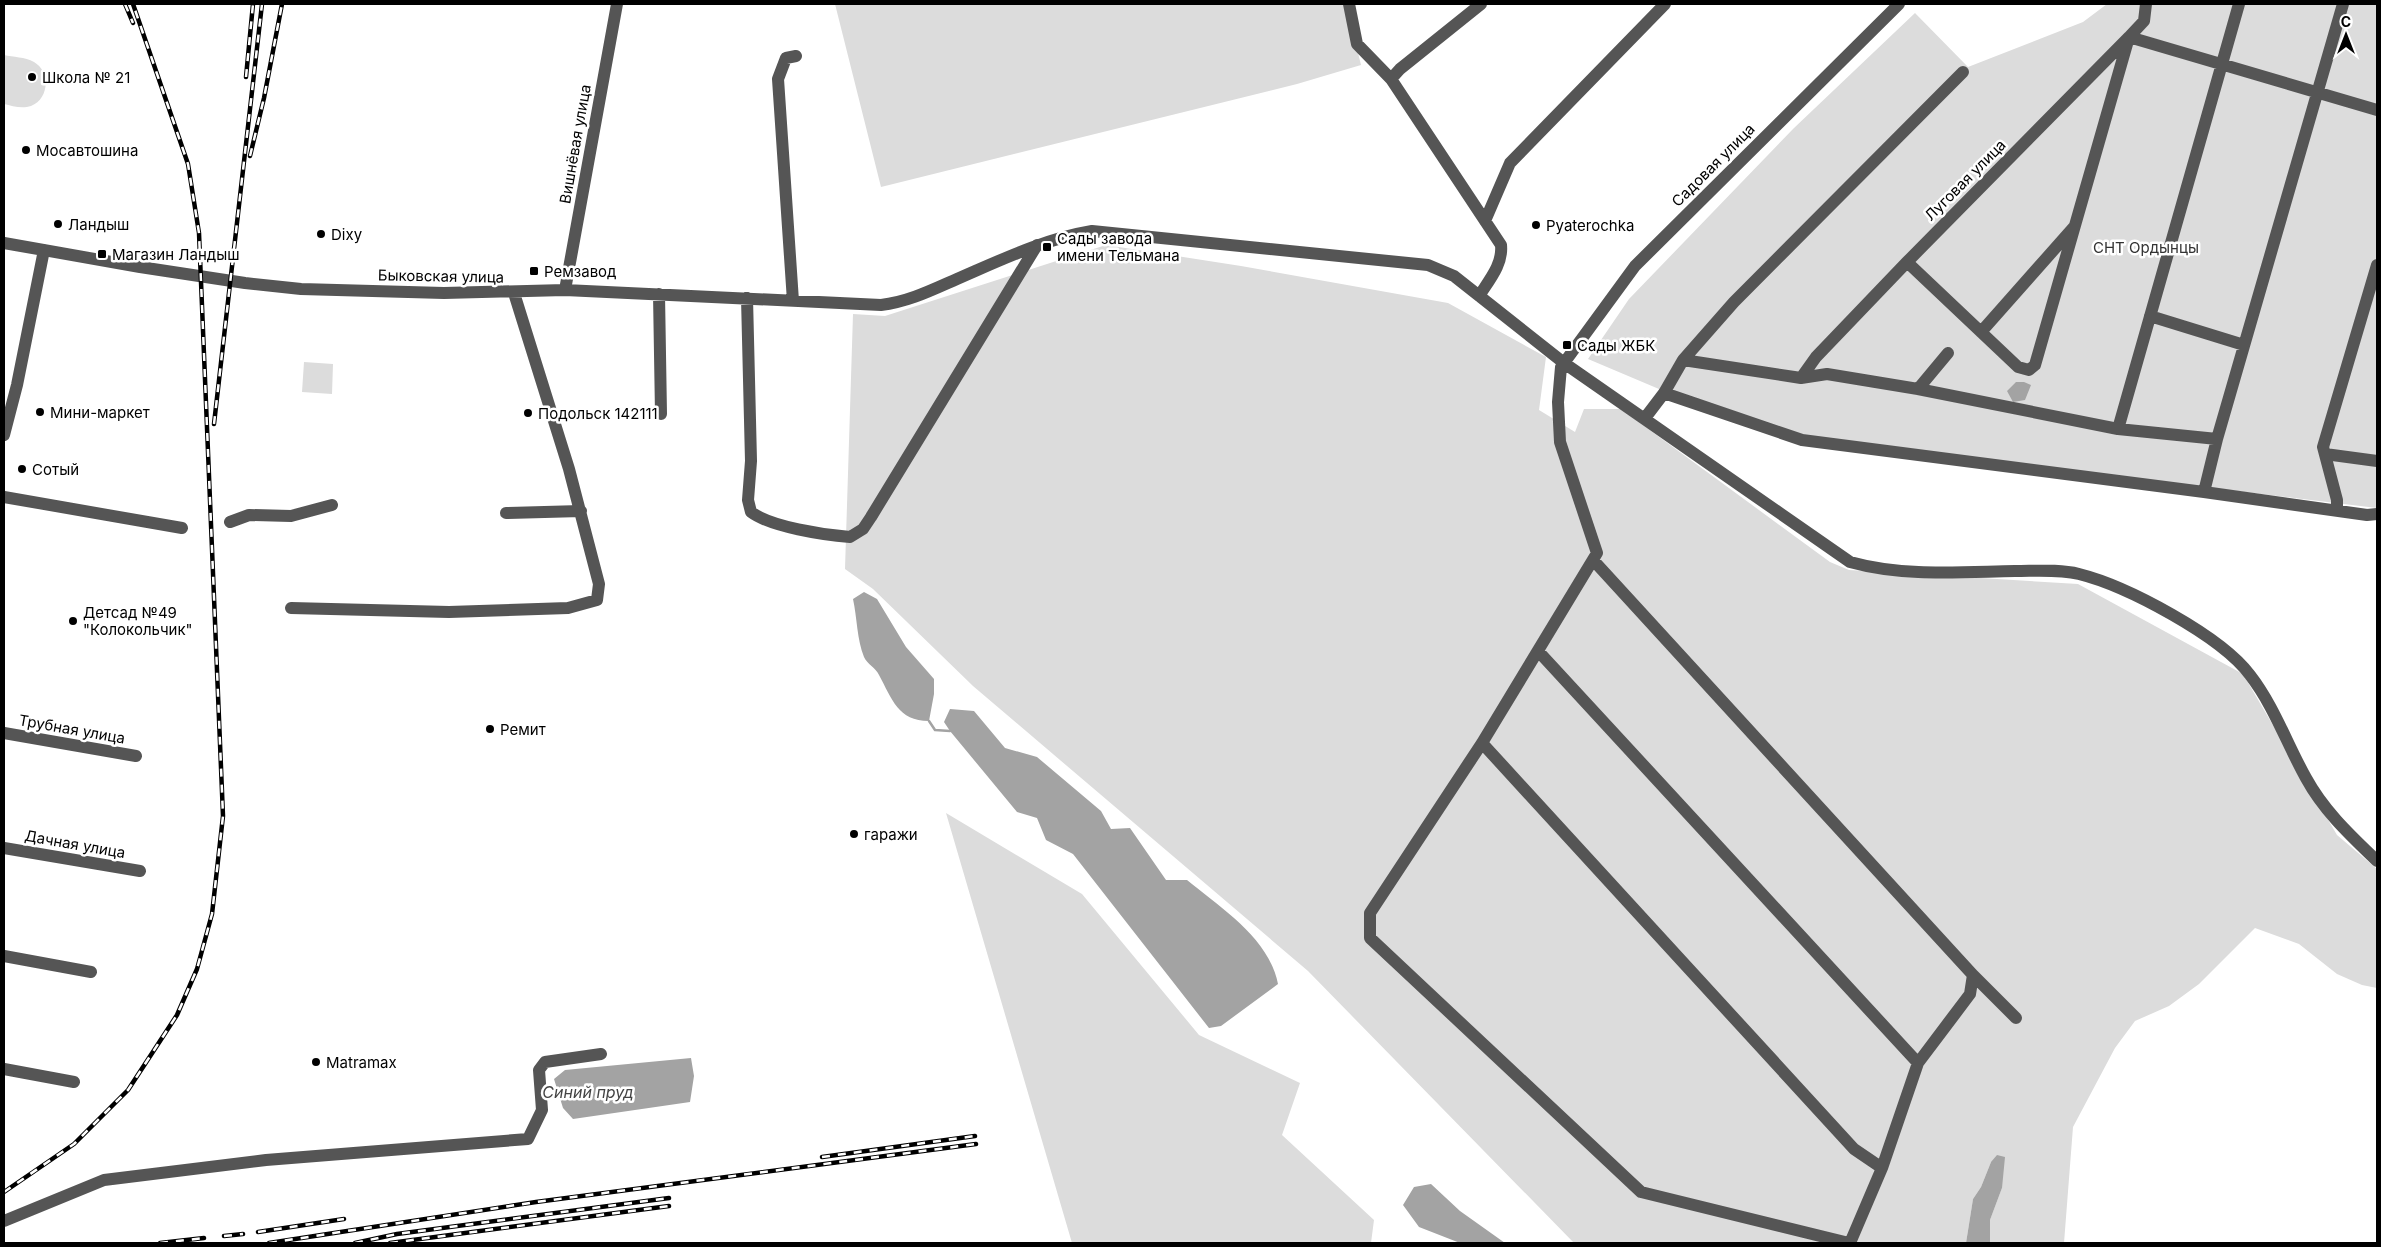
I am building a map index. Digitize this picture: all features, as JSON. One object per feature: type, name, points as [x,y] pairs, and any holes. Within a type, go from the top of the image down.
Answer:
[{"type":"street","name":"Вишнёвая улица","points":[[565,290],[617,4]]},
{"type":"street","points":[[1348,4],[1357,44],[1391,79],[1501,244],[1502,256],[1479,296]]},
{"type":"street","points":[[1391,79],[1400,69],[1481,4]]},
{"type":"street","points":[[1485,220],[1510,164],[1665,4]]},
{"type":"street","name":"Садовая улица","points":[[1564,362],[1636,266],[1899,4]]},
{"type":"street","name":"Луговая улица","points":[[1801,378],[1816,357],[1907,262],[2144,21],[2146,4]]},
{"type":"street","points":[[2118,429],[2240,4]]},
{"type":"street","points":[[2204,492],[2217,439],[2343,4]]},
{"type":"street","points":[[1907,262],[2018,367],[2029,370],[2035,366],[2129,37],[2377,110]]},
{"type":"street","points":[[793,301],[778,79],[786,58],[796,56]]},
{"type":"street","points":[[1645,418],[1664,393],[1683,360],[1734,302],[1963,72]]},
{"type":"street","points":[[1980,332],[2076,224]]},
{"type":"street","name":"Быковская улица","points":[[4,243],[211,278],[301,289],[434,293],[565,290],[881,306],[897,304],[915,298],[1037,246],[1069,235],[1092,231],[1428,265],[1454,276],[1564,362],[1850,562],[1894,572],[2048,571],[2079,574],[2113,586],[2167,613],[2232,655],[2249,673],[2263,692],[2306,778],[2324,807],[2377,861]]},
{"type":"street","points":[[747,298],[751,461],[748,500],[750,512],[764,520],[835,536],[850,537],[863,528],[871,518],[1037,246]]},
{"type":"street","points":[[4,435],[10,386],[44,250]]},
{"type":"street","points":[[2337,509],[2337,500],[2323,447],[2377,265]]},
{"type":"street","points":[[291,608],[449,612],[568,608],[597,600],[599,584],[581,511],[514,292]]},
{"type":"street","points":[[659,294],[661,414]]},
{"type":"street","points":[[2150,316],[2244,345]]},
{"type":"street","points":[[1918,389],[1948,353]]},
{"type":"street","points":[[1683,360],[1801,378],[1827,374],[1918,389],[2118,429],[2217,439]]},
{"type":"street","points":[[1564,362],[1561,367],[1558,402],[1560,442],[1597,554],[1482,743],[1370,913],[1370,938],[1640,1192],[1850,1243],[1882,1168],[1918,1063],[1970,994],[1973,975]]},
{"type":"street","points":[[1664,393],[1802,440],[2337,509],[2367,515],[2377,514]]},
{"type":"street","points":[[2325,454],[2377,460]]},
{"type":"street","points":[[4,497],[182,528]]},
{"type":"street","points":[[230,522],[249,515],[291,516],[332,505]]},
{"type":"street","points":[[506,513],[581,511]]},
{"type":"street","points":[[1594,561],[1973,975],[2016,1018]]},
{"type":"street","points":[[1538,652],[1918,1063]]},
{"type":"street","name":"Трубная улица","points":[[4,733],[136,756]]},
{"type":"street","points":[[1482,743],[1854,1150],[1882,1168]]},
{"type":"street","name":"Дачная улица","points":[[4,848],[140,871]]},
{"type":"street","points":[[4,956],[90,972]]},
{"type":"street","points":[[4,1221],[104,1180],[266,1160],[528,1139],[542,1110],[538,1070],[545,1062],[601,1054]]},
{"type":"street","points":[[4,1069],[74,1082]]},
{"type":"green space","points":[[835,4],[1346,4],[1361,65],[1297,84],[881,187]]},
{"type":"green space","name":"СНТ Ордынцы","points":[[2107,4],[2377,4],[2377,508],[1825,441],[1711,411],[1588,359],[1629,299],[1794,128],[1915,13],[1968,67],[2083,22]]},
{"type":"green space","points":[[4,55],[27,59],[39,66],[43,72],[46,85],[37,103],[24,107],[4,104]]},
{"type":"green space","points":[[1106,245],[1241,266],[1448,303],[1546,357],[1539,410],[1575,432],[1584,409],[1621,409],[1830,562],[1849,570],[2078,584],[2243,674],[2337,835],[2377,869],[2377,988],[2362,985],[2337,974],[2299,944],[2255,928],[2199,984],[2169,1006],[2135,1021],[2115,1048],[2073,1127],[2064,1243],[1990,1243],[1990,1220],[2002,1188],[1991,1162],[1981,1187],[1973,1199],[1966,1243],[1574,1243],[1308,971],[973,686],[873,589],[845,569],[853,314],[885,316]]},
{"type":"green space","points":[[304,362],[333,364],[332,394],[302,392]]},
{"type":"green space","points":[[946,813],[1082,894],[1199,1035],[1300,1083],[1282,1135],[1374,1220],[1371,1243],[1072,1243]]},
{"type":"water","points":[[2016,382],[2024,382],[2031,385],[2025,400],[2013,402],[2007,391]]},
{"type":"water","points":[[864,592],[877,599],[906,647],[934,679],[934,694],[929,721],[918,720],[903,713],[892,700],[878,673],[864,657],[853,599]]},
{"type":"water","points":[[950,709],[974,711],[1005,748],[1037,757],[1101,811],[1111,829],[1130,828],[1166,880],[1187,880],[1242,925],[1265,952],[1273,967],[1278,984],[1221,1026],[1209,1028],[1073,854],[1046,840],[1037,818],[1017,812],[950,731],[944,722]]},
{"type":"water","name":"Синий пруд","points":[[691,1058],[694,1076],[690,1102],[573,1119],[563,1108],[554,1079],[565,1070]]},
{"type":"water","points":[[1997,1155],[2005,1157],[2002,1188],[1990,1220],[1990,1243],[1966,1243],[1973,1199],[1981,1187],[1991,1162]]},
{"type":"water","points":[[1431,1184],[1460,1211],[1505,1243],[1460,1243],[1419,1227],[1403,1205],[1414,1187]]},
{"type":"waterway","points":[[929,721],[935,730],[950,731]]},
{"type":"railway","points":[[125,4],[133,23]]},
{"type":"railway","points":[[4,1192],[74,1144],[128,1090],[177,1015],[197,969],[212,914],[223,816],[199,233],[188,164],[133,4]]},
{"type":"railway","points":[[246,77],[253,4]]},
{"type":"railway","points":[[214,424],[262,4]]},
{"type":"railway","points":[[250,156],[264,98],[282,4]]},
{"type":"railway","points":[[822,1157],[975,1136]]},
{"type":"railway","points":[[269,1243],[536,1202],[976,1144]]},
{"type":"railway","points":[[355,1243],[397,1234],[669,1198]]},
{"type":"railway","points":[[390,1243],[669,1206]]},
{"type":"railway","points":[[258,1232],[344,1219]]},
{"type":"railway","points":[[224,1236],[243,1234]]},
{"type":"railway","points":[[160,1243],[204,1238]]},
{"type":"place","name":"Школа № 21","points":[[32,77]]},
{"type":"place","name":"Мосавтошина","points":[[26,150]]},
{"type":"place","name":"Ландыш","points":[[58,224]]},
{"type":"place","name":"Pyaterochka","points":[[1536,225]]},
{"type":"place","name":"Dixy","points":[[321,234]]},
{"type":"place","name":"Сады завода имени Тельмана","points":[[1047,247]]},
{"type":"place","name":"Магазин Ландыш","points":[[102,254]]},
{"type":"place","name":"Ремзавод","points":[[534,271]]},
{"type":"place","name":"Сады ЖБК","points":[[1567,345]]},
{"type":"place","name":"Мини-маркет","points":[[40,412]]},
{"type":"place","name":"Подольск 142111","points":[[528,413]]},
{"type":"place","name":"Сотый","points":[[22,469]]},
{"type":"place","name":"Детсад №49 \"Колокольчик\"","points":[[73,621]]},
{"type":"place","name":"Ремит","points":[[490,729]]},
{"type":"place","name":"гаражи","points":[[854,834]]},
{"type":"place","name":"Matramax","points":[[316,1062]]}]
